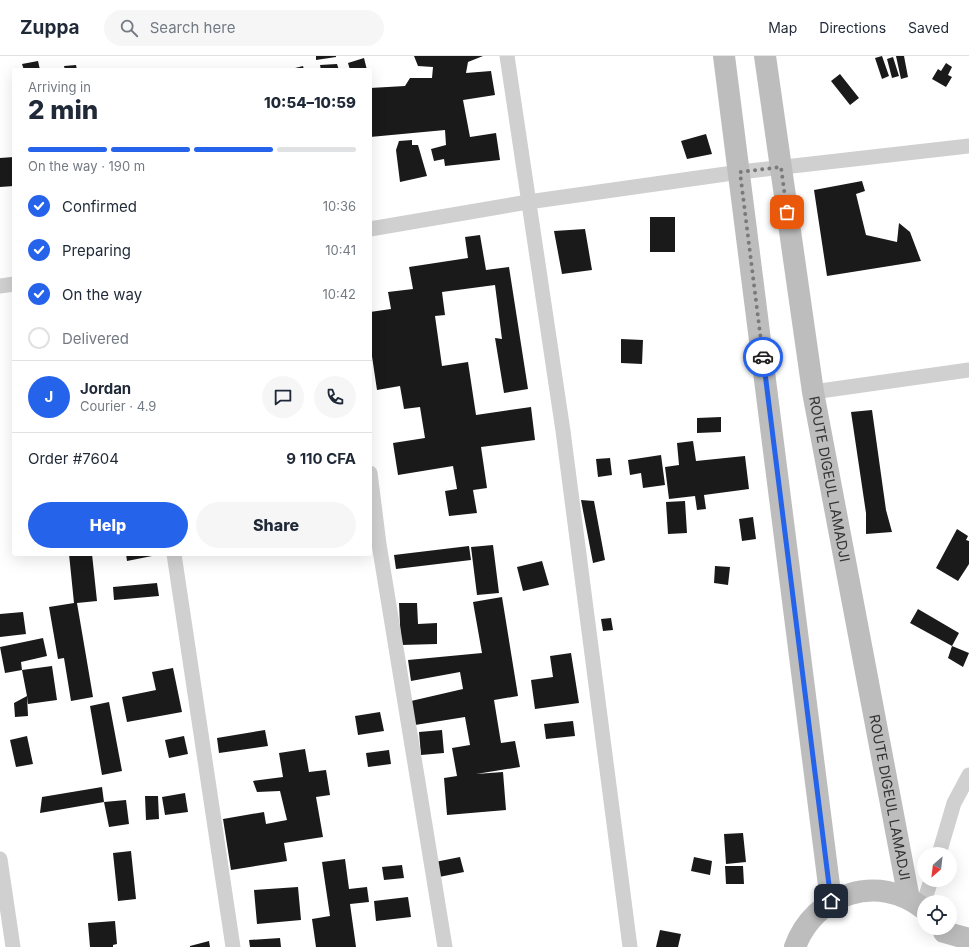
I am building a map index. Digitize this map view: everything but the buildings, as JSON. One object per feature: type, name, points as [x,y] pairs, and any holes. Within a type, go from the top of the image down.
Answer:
[{"type":"main road","points":[[724,56],[740,172],[831,901]]},
{"type":"main road","name":"ROUTE DIGEUL LAMADJI","points":[[766,56],[813,392],[919,895]]},
{"type":"main road","points":[[795,947],[807,922],[831,901],[846,895],[862,891],[878,891],[894,893],[917,902]]},
{"type":"main road","points":[[945,936],[969,939]]},
{"type":"street","points":[[507,56],[563,431],[630,947]]},
{"type":"street","points":[[372,229],[528,202],[740,172],[969,146]]},
{"type":"street","points":[[0,286],[12,284]]},
{"type":"street","points":[[813,392],[969,370]]},
{"type":"street","points":[[372,489],[380,552],[445,947]]},
{"type":"street","points":[[174,556],[233,947]]},
{"type":"street","points":[[941,847],[954,803],[969,775]]},
{"type":"street","points":[[0,859],[13,947]]},
{"type":"way so far","points":[[763,357],[740,172],[781,167],[787,212]]},
{"type":"route","points":[[763,357],[831,901]]}]
